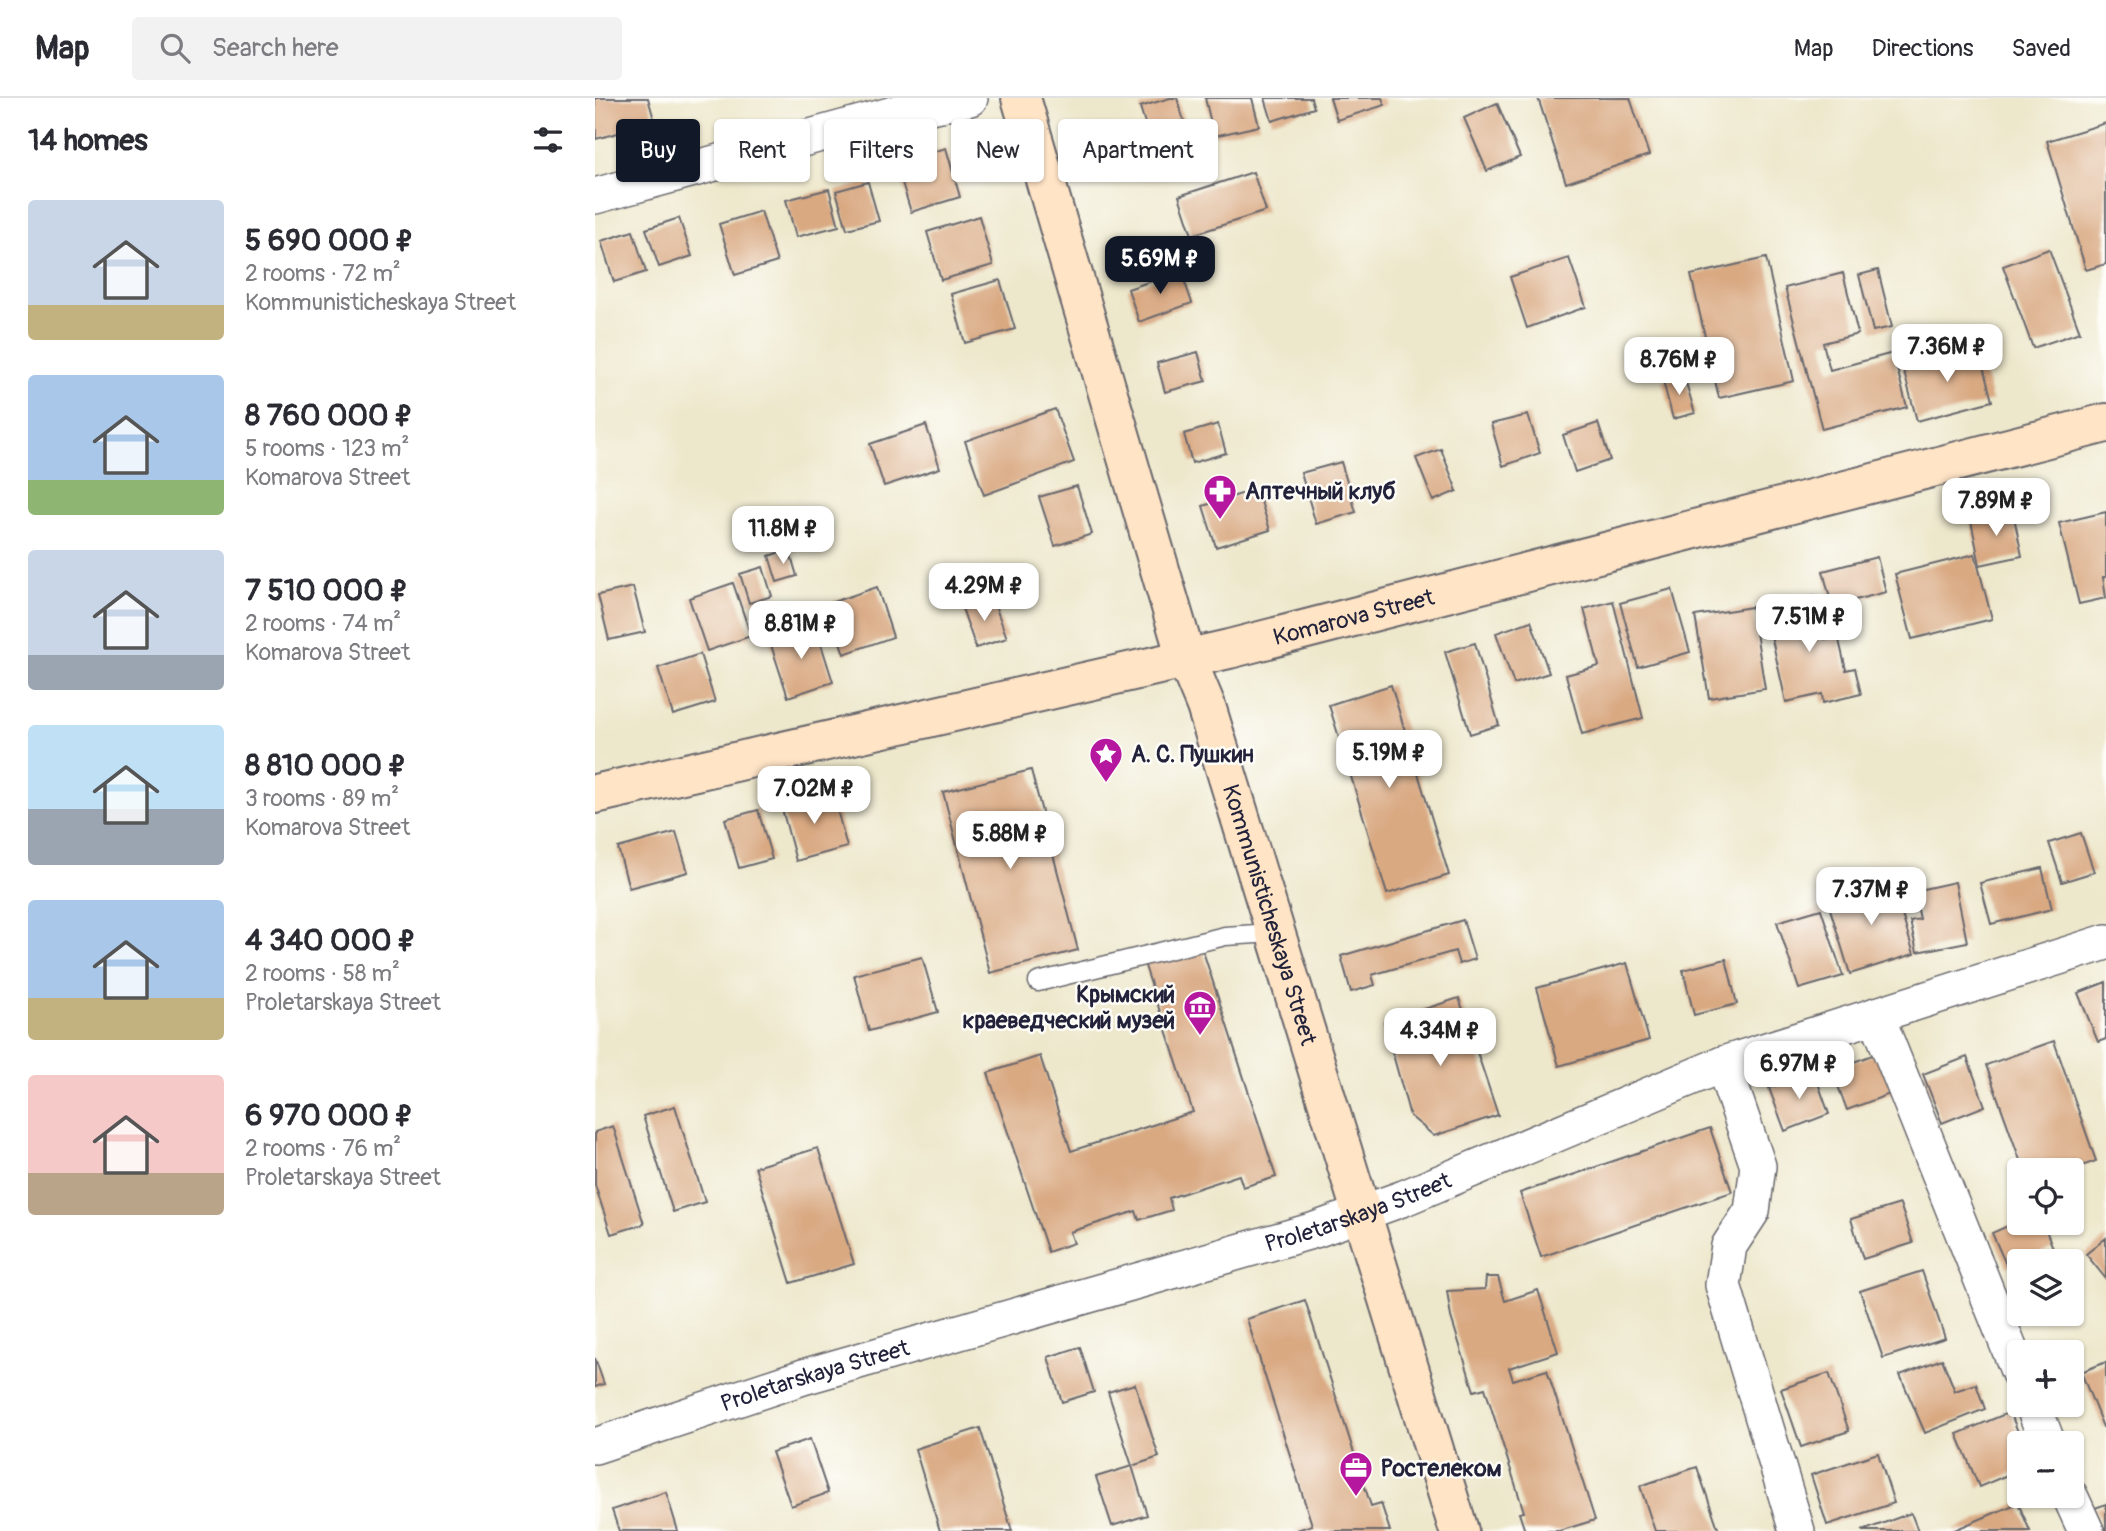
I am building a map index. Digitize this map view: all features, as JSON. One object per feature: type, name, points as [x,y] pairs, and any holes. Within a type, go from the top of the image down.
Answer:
[{"type":"main road","name":"Kommunisticheskaya Street","points":[[1021,98],[1186,658],[1206,706],[1273,933],[1459,1531]]},
{"type":"main road","name":"Komarova Street","points":[[595,794],[1186,658],[2106,423]]},
{"type":"street","points":[[595,197],[905,111],[970,98]]},
{"type":"street","name":"Proletarskaya Street","points":[[595,1446],[803,1377],[1361,1215],[1723,1064],[2106,942]]},
{"type":"street","points":[[1876,1015],[2007,1343]]},
{"type":"street","points":[[1723,1064],[1758,1166],[1752,1211],[1729,1246],[1723,1286],[1797,1531]]},
{"type":"street","points":[[2075,1508],[2086,1531]]},
{"type":"lane","points":[[1038,982],[1225,936],[1273,933]]},
{"type":"building","points":[[595,98],[648,98],[654,119],[616,119],[616,134],[596,139]]},
{"type":"building","points":[[1177,98],[1183,119],[1144,119],[1140,107]]},
{"type":"building","points":[[1205,98],[1252,98],[1259,126],[1218,135],[1218,119],[1210,119]]},
{"type":"building","points":[[1265,98],[1311,98],[1314,108],[1272,121]]},
{"type":"building","points":[[1330,98],[1382,98],[1385,105],[1337,120]]},
{"type":"building","points":[[1538,98],[1630,98],[1649,155],[1566,183]]},
{"type":"building","points":[[1497,103],[1520,157],[1487,171],[1464,118]]},
{"type":"building","points":[[2106,123],[2106,264],[2086,270],[2047,141]]},
{"type":"building","points":[[946,148],[951,166],[951,182],[956,182],[960,197],[911,212],[902,182],[937,182],[937,151]]},
{"type":"building","points":[[1253,172],[1266,211],[1192,235],[1179,196]]},
{"type":"building","points":[[868,182],[879,221],[847,229],[836,191]]},
{"type":"building","points":[[829,189],[839,226],[796,237],[786,200]]},
{"type":"building","points":[[761,211],[777,262],[735,275],[719,224]]},
{"type":"building","points":[[979,216],[993,265],[941,280],[927,232]]},
{"type":"building","points":[[679,218],[692,256],[659,267],[646,229]]},
{"type":"building","points":[[633,231],[646,272],[614,282],[601,241]]},
{"type":"building","points":[[2049,249],[2080,332],[2033,348],[2003,266]]},
{"type":"building","points":[[1569,258],[1586,307],[1527,328],[1510,277]]},
{"type":"building","points":[[1766,258],[1794,381],[1719,398],[1691,275]]},
{"type":"building","points":[[1878,270],[1892,327],[1873,331],[1859,275]]},
{"type":"building","points":[[1181,271],[1192,303],[1139,322],[1128,289]]},
{"type":"building","points":[[1843,273],[1858,334],[1823,343],[1830,370],[1893,353],[1907,407],[1822,429],[1785,288]]},
{"type":"building","points":[[1000,280],[1015,329],[965,343],[951,294]]},
{"type":"building","points":[[1978,348],[1992,401],[1917,421],[1903,368]]},
{"type":"building","points":[[1198,352],[1206,381],[1165,392],[1157,363]]},
{"type":"building","points":[[1684,376],[1695,413],[1673,419],[1663,381]]},
{"type":"building","points":[[1055,409],[1074,462],[984,495],[965,441]]},
{"type":"building","points":[[1528,415],[1540,453],[1503,466],[1491,424]]},
{"type":"building","points":[[1598,423],[1610,460],[1575,472],[1563,435]]},
{"type":"building","points":[[1218,424],[1226,453],[1192,463],[1184,434]]},
{"type":"building","points":[[926,425],[940,468],[884,486],[870,444]]},
{"type":"building","points":[[1441,449],[1457,491],[1433,501],[1416,458]]},
{"type":"building","points":[[1341,462],[1356,512],[1316,524],[1301,473]]},
{"type":"building","points":[[1077,486],[1092,534],[1055,546],[1039,497]]},
{"type":"building","points":[[1257,489],[1270,530],[1216,547],[1203,506]]},
{"type":"building","points":[[2013,512],[2022,556],[1980,565],[1971,521]]},
{"type":"building","points":[[2106,512],[2106,577],[2103,577],[2106,598],[2079,604],[2059,523]]},
{"type":"building","points":[[789,549],[797,576],[777,582],[769,556]]},
{"type":"building","points":[[1975,554],[1992,619],[1912,639],[1895,574]]},
{"type":"building","points":[[1877,557],[1886,592],[1832,606],[1823,571]]},
{"type":"building","points":[[763,567],[772,596],[749,603],[740,574]]},
{"type":"building","points":[[733,583],[751,636],[707,651],[689,598]]},
{"type":"building","points":[[633,587],[645,632],[609,640],[598,595]]},
{"type":"building","points":[[877,587],[893,637],[844,654],[827,604]]},
{"type":"building","points":[[1672,589],[1690,652],[1638,667],[1620,603]]},
{"type":"building","points":[[1815,596],[1825,639],[1838,636],[1846,670],[1855,668],[1861,694],[1823,703],[1822,694],[1786,702],[1765,608]]},
{"type":"building","points":[[992,597],[1007,638],[976,648],[962,608]]},
{"type":"building","points":[[1613,601],[1643,718],[1582,734],[1566,675],[1599,666],[1584,609]]},
{"type":"building","points":[[1752,607],[1765,689],[1709,698],[1695,616]]},
{"type":"building","points":[[1531,621],[1549,673],[1514,684],[1496,633]]},
{"type":"building","points":[[815,625],[833,682],[788,697],[769,639]]},
{"type":"building","points":[[1475,643],[1499,725],[1470,734],[1445,652]]},
{"type":"building","points":[[700,654],[715,702],[673,715],[658,668]]},
{"type":"building","points":[[1391,685],[1449,875],[1387,894],[1329,705]]},
{"type":"building","points":[[1031,770],[1078,950],[990,973],[943,792]]},
{"type":"building","points":[[832,791],[847,847],[796,861],[781,805]]},
{"type":"building","points":[[758,810],[772,859],[739,868],[725,819]]},
{"type":"building","points":[[676,832],[688,872],[629,888],[618,848]]},
{"type":"building","points":[[2081,833],[2094,872],[2062,882],[2049,843]]},
{"type":"building","points":[[2042,868],[2052,909],[1991,924],[1980,883]]},
{"type":"building","points":[[1891,879],[1914,954],[1850,974],[1827,899]]},
{"type":"building","points":[[1955,882],[1967,942],[1917,952],[1910,921],[1920,919],[1914,891]]},
{"type":"building","points":[[1821,909],[1843,976],[1799,989],[1777,922]]},
{"type":"building","points":[[1463,920],[1475,959],[1459,964],[1455,951],[1372,975],[1375,985],[1351,992],[1341,956]]},
{"type":"building","name":"Крымский краеведческий музей","points":[[1201,945],[1276,1177],[1243,1187],[1239,1175],[1169,1198],[1172,1210],[1139,1220],[1136,1211],[1070,1232],[1074,1243],[1048,1252],[988,1073],[1040,1056],[1071,1151],[1193,1112],[1144,963]]},
{"type":"building","points":[[922,957],[938,1012],[869,1031],[854,975]]},
{"type":"building","points":[[1726,959],[1737,1004],[1694,1015],[1683,970]]},
{"type":"building","points":[[1627,963],[1649,1040],[1559,1066],[1537,988]]},
{"type":"building","points":[[2106,982],[2106,1039],[2098,1042],[2078,993]]},
{"type":"building","points":[[1459,998],[1498,1115],[1434,1136],[1410,1116],[1384,1022]]},
{"type":"building","points":[[2054,1041],[2096,1161],[2084,1165],[2084,1158],[2019,1158],[1986,1065]]},
{"type":"building","points":[[1883,1051],[1898,1091],[1847,1110],[1832,1070]]},
{"type":"building","points":[[1967,1057],[1985,1106],[1942,1123],[1923,1074]]},
{"type":"building","points":[[1814,1072],[1829,1114],[1785,1131],[1769,1088]]},
{"type":"building","points":[[675,1106],[705,1202],[673,1212],[643,1116]]},
{"type":"building","points":[[613,1126],[644,1224],[611,1234],[595,1185],[595,1132]]},
{"type":"building","points":[[1710,1128],[1732,1192],[1541,1257],[1520,1193]]},
{"type":"building","points":[[818,1148],[854,1264],[791,1283],[755,1167]]},
{"type":"building","points":[[1900,1204],[1913,1243],[1863,1259],[1851,1219]]},
{"type":"building","points":[[2007,1226],[2007,1235],[2048,1235],[2053,1248],[2007,1249],[2007,1267],[1992,1233]]},
{"type":"building","points":[[2106,1238],[2106,1279],[2086,1254]]},
{"type":"building","points":[[1922,1271],[1945,1338],[1883,1358],[1860,1291]]},
{"type":"building","points":[[1486,1277],[1498,1277],[1505,1301],[1538,1290],[1558,1352],[1509,1368],[1513,1380],[1547,1370],[1595,1520],[1559,1531],[1525,1531],[1519,1513],[1524,1512],[1485,1388],[1474,1391],[1451,1317],[1447,1291],[1485,1289]]},
{"type":"building","points":[[1305,1300],[1371,1506],[1381,1503],[1390,1531],[1294,1531],[1312,1525],[1247,1319]]},
{"type":"building","points":[[1080,1347],[1094,1392],[1062,1402],[1048,1357]]},
{"type":"building","points":[[595,1358],[604,1384],[595,1387]]},
{"type":"building","points":[[1942,1359],[1955,1391],[1976,1384],[1985,1409],[1925,1433],[1900,1375]]},
{"type":"building","points":[[2106,1362],[2106,1426],[2103,1427],[2084,1380],[2084,1371]]},
{"type":"building","points":[[1829,1373],[1849,1431],[1801,1447],[1781,1389]]},
{"type":"building","points":[[1135,1384],[1159,1457],[1132,1466],[1108,1392]]},
{"type":"building","points":[[2007,1413],[2007,1417],[2012,1417],[2018,1431],[2007,1431],[2007,1475],[1979,1487],[1957,1434]]},
{"type":"building","points":[[980,1428],[1012,1531],[940,1531],[915,1449]]},
{"type":"building","points":[[810,1439],[828,1493],[791,1506],[772,1452]]},
{"type":"building","points":[[1878,1453],[1894,1503],[1827,1525],[1811,1475]]},
{"type":"building","points":[[1132,1466],[1147,1515],[1112,1526],[1096,1477]]},
{"type":"building","points":[[1697,1467],[1719,1531],[1655,1531],[1640,1486]]},
{"type":"building","points":[[666,1492],[678,1531],[619,1531],[612,1510]]},
{"type":"building","points":[[2106,1504],[2106,1531],[2105,1531],[2095,1508]]},
{"type":"building","points":[[2007,1508],[2020,1508],[2030,1531],[1952,1531]]},
{"type":"building","points":[[1911,1513],[1918,1531],[1862,1531]]},
{"type":"place","name":"Аптечный клуб","points":[[1220,521]]},
{"type":"place","name":"А. С. Пушкин","points":[[1106,784]]},
{"type":"place","name":"Крымский краеведческий музей","points":[[1200,1037]]},
{"type":"place","name":"Ростелеком","points":[[1356,1498]]}]
